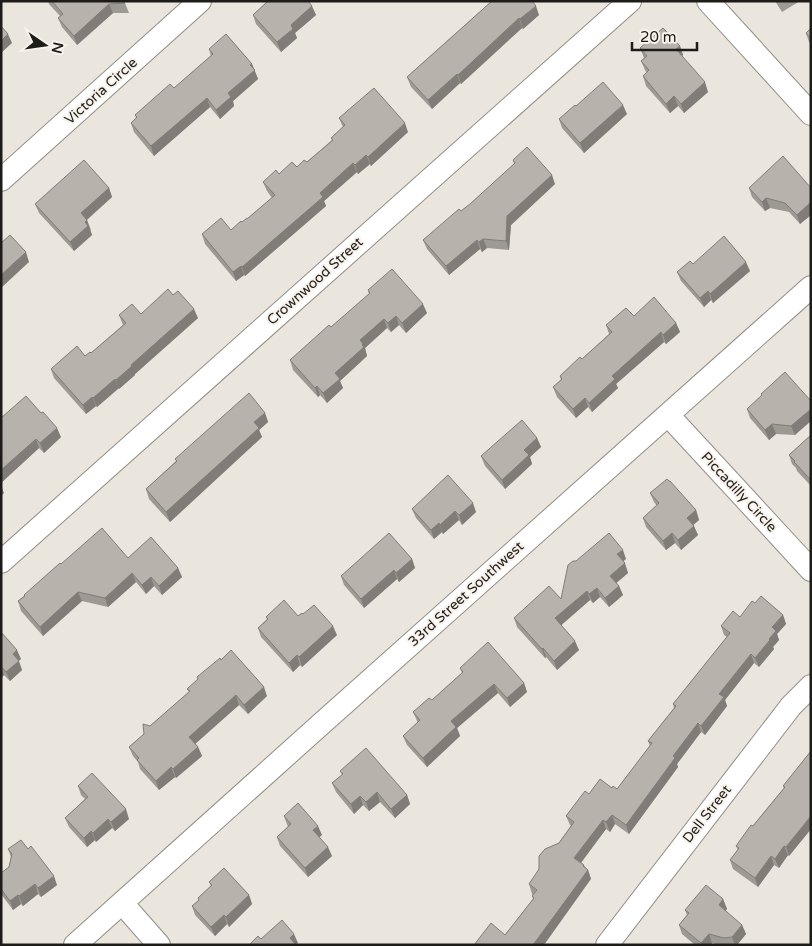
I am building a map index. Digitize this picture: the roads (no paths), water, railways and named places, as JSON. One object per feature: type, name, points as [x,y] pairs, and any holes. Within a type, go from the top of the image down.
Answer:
[{"type":"street","name":"Victoria Circle","points":[[1,180],[200,1]]},
{"type":"street","name":"Crownwood Street","points":[[1,562],[630,1]]},
{"type":"street","points":[[708,1],[811,114]]},
{"type":"street","name":"33rd Street Southwest","points":[[75,945],[811,287]]},
{"type":"street","name":"Piccadilly Circle","points":[[668,415],[811,570]]},
{"type":"street","name":"Dell Street","points":[[607,945],[791,706],[811,686]]},
{"type":"street","points":[[122,903],[159,945]]}]
